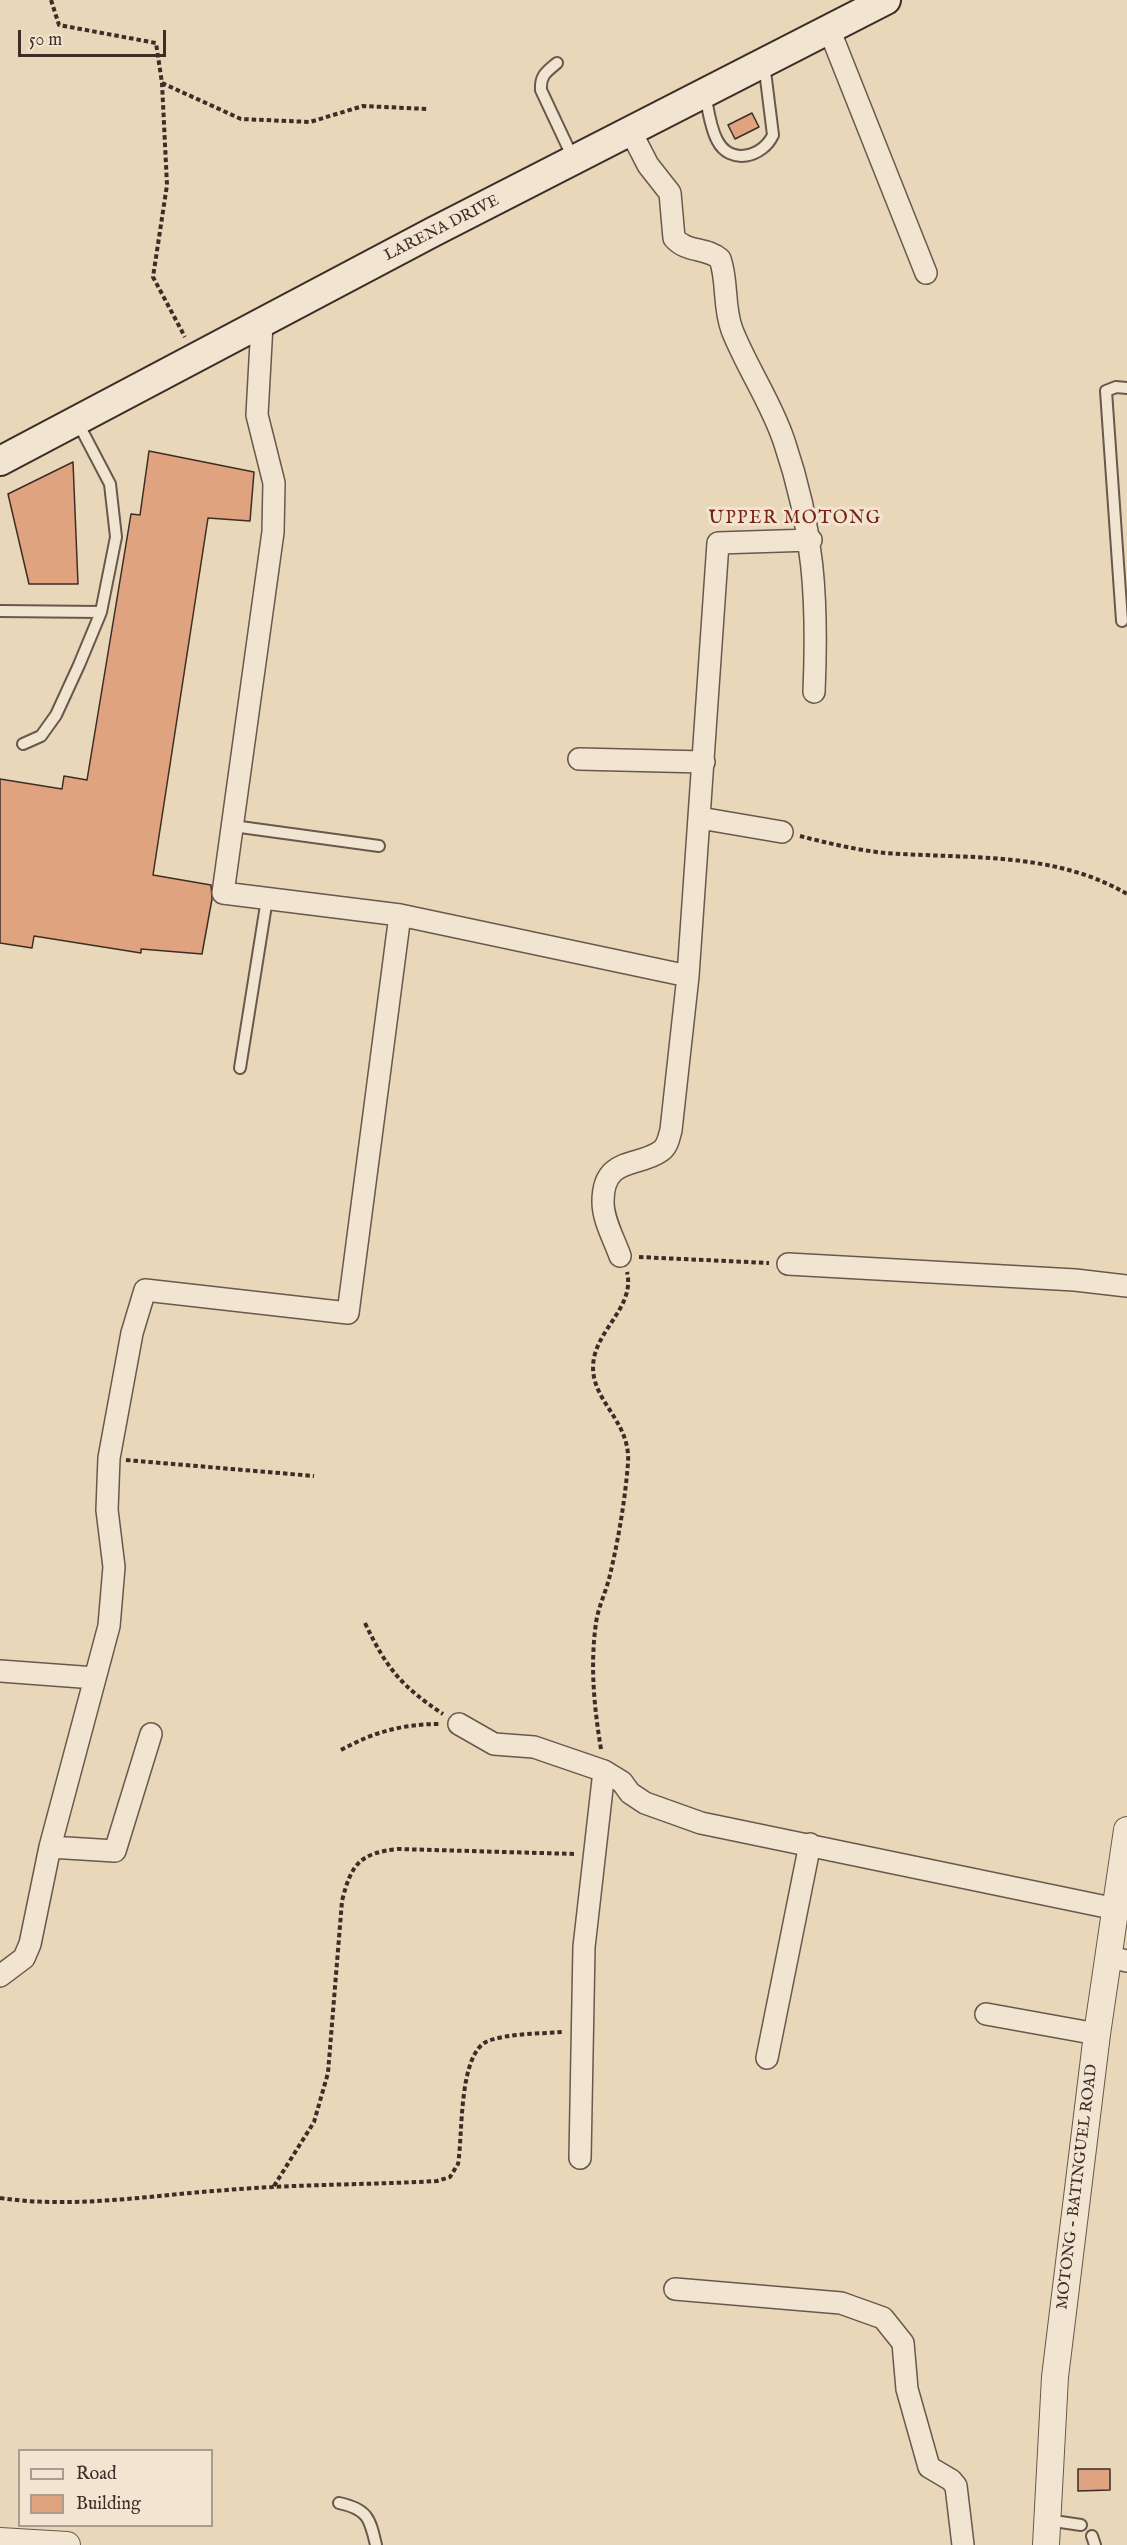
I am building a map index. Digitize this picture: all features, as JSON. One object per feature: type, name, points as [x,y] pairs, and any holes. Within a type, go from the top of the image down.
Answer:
[{"type":"main road","name":"LARENA DRIVE","points":[[0,461],[433,232],[886,0]]},
{"type":"street","points":[[830,29],[926,273]]},
{"type":"street","points":[[631,132],[648,165],[670,193],[674,238],[688,249],[715,254],[720,259],[726,311],[784,442],[811,540],[816,601],[814,692]]},
{"type":"street","points":[[262,324],[257,415],[274,483],[275,504],[223,893],[400,915],[688,976]]},
{"type":"street","points":[[620,1256],[603,1203],[605,1187],[614,1170],[628,1161],[661,1151],[668,1142],[688,976],[718,543],[811,540]]},
{"type":"street","points":[[579,759],[704,762]]},
{"type":"street","points":[[700,818],[782,832]]},
{"type":"street","points":[[0,1976],[24,1958],[30,1944],[50,1847],[95,1678],[113,1599],[114,1567],[107,1510],[109,1458],[132,1333],[145,1290],[348,1313],[400,915]]},
{"type":"street","points":[[788,1264],[1075,1280],[1127,1286]]},
{"type":"street","points":[[0,1671],[95,1678]]},
{"type":"street","points":[[459,1724],[494,1744],[541,1748],[604,1771],[622,1782],[630,1793],[645,1803],[668,1813],[733,1831],[810,1844],[1116,1910]]},
{"type":"street","points":[[50,1847],[115,1851],[151,1734]]},
{"type":"street","points":[[580,2157],[584,1947],[604,1771]]},
{"type":"street","name":"MOTONG - BATINGUEL ROAD","points":[[1046,2545],[1055,2377],[1097,2034],[1118,1959],[1116,1910],[1127,1830]]},
{"type":"street","points":[[767,2058],[810,1844]]},
{"type":"street","points":[[986,2014],[1097,2034]]},
{"type":"street","points":[[675,2289],[841,2303],[883,2318],[903,2343],[907,2389],[929,2467],[951,2480],[956,2486],[963,2545]]},
{"type":"street","points":[[0,2541],[67,2545]]},
{"type":"lane","points":[[556,63],[544,73],[540,81],[541,90],[575,161]]},
{"type":"lane","points":[[705,94],[716,140],[722,147],[738,156],[756,154],[763,150],[773,135],[764,63]]},
{"type":"lane","points":[[1122,621],[1106,391],[1116,387],[1127,388]]},
{"type":"lane","points":[[23,744],[41,736],[56,715],[102,612],[116,537],[111,484],[76,421]]},
{"type":"lane","points":[[0,611],[102,612]]},
{"type":"lane","points":[[232,826],[379,846]]},
{"type":"lane","points":[[240,1068],[267,899]]},
{"type":"lane","points":[[339,2503],[352,2505],[370,2520],[376,2545]]},
{"type":"lane","points":[[1047,2520],[1081,2525]]},
{"type":"path","points":[[51,0],[59,25],[156,43],[162,83],[167,185],[153,277],[196,359]]},
{"type":"path","points":[[162,83],[241,118],[310,122],[363,106],[427,109]]},
{"type":"path","points":[[782,832],[883,852],[1003,859],[1053,865],[1095,877],[1127,894]]},
{"type":"path","points":[[604,1771],[596,1721],[593,1646],[596,1619],[610,1571],[628,1461],[627,1442],[618,1418],[602,1401],[595,1380],[594,1359],[603,1333],[629,1293],[626,1268],[620,1256],[788,1264]]},
{"type":"path","points":[[109,1458],[314,1476]]},
{"type":"path","points":[[365,1623],[379,1653],[397,1679],[417,1696],[459,1724]]},
{"type":"path","points":[[341,1750],[367,1735],[390,1728],[415,1724],[459,1724]]},
{"type":"path","points":[[274,2186],[314,2122],[328,2073],[342,1901],[348,1876],[361,1859],[378,1851],[398,1849],[595,1855]]},
{"type":"path","points":[[0,2198],[24,2202],[69,2202],[274,2186],[428,2182],[450,2177],[458,2164],[468,2067],[475,2052],[486,2042],[581,2031]]},
{"type":"building","points":[[752,113],[759,127],[735,139],[728,125]]},
{"type":"building","points":[[149,451],[254,472],[250,521],[208,518],[153,875],[211,885],[212,899],[202,954],[141,949],[141,953],[34,936],[32,948],[0,943],[0,779],[62,789],[64,776],[87,780],[131,514],[140,515]]},
{"type":"building","points":[[73,462],[78,584],[29,584],[8,494]]},
{"type":"building","points":[[1078,2469],[1110,2469],[1110,2490],[1078,2491]]},
{"type":"district","name":"UPPER MOTONG","points":[[795,519]]}]
